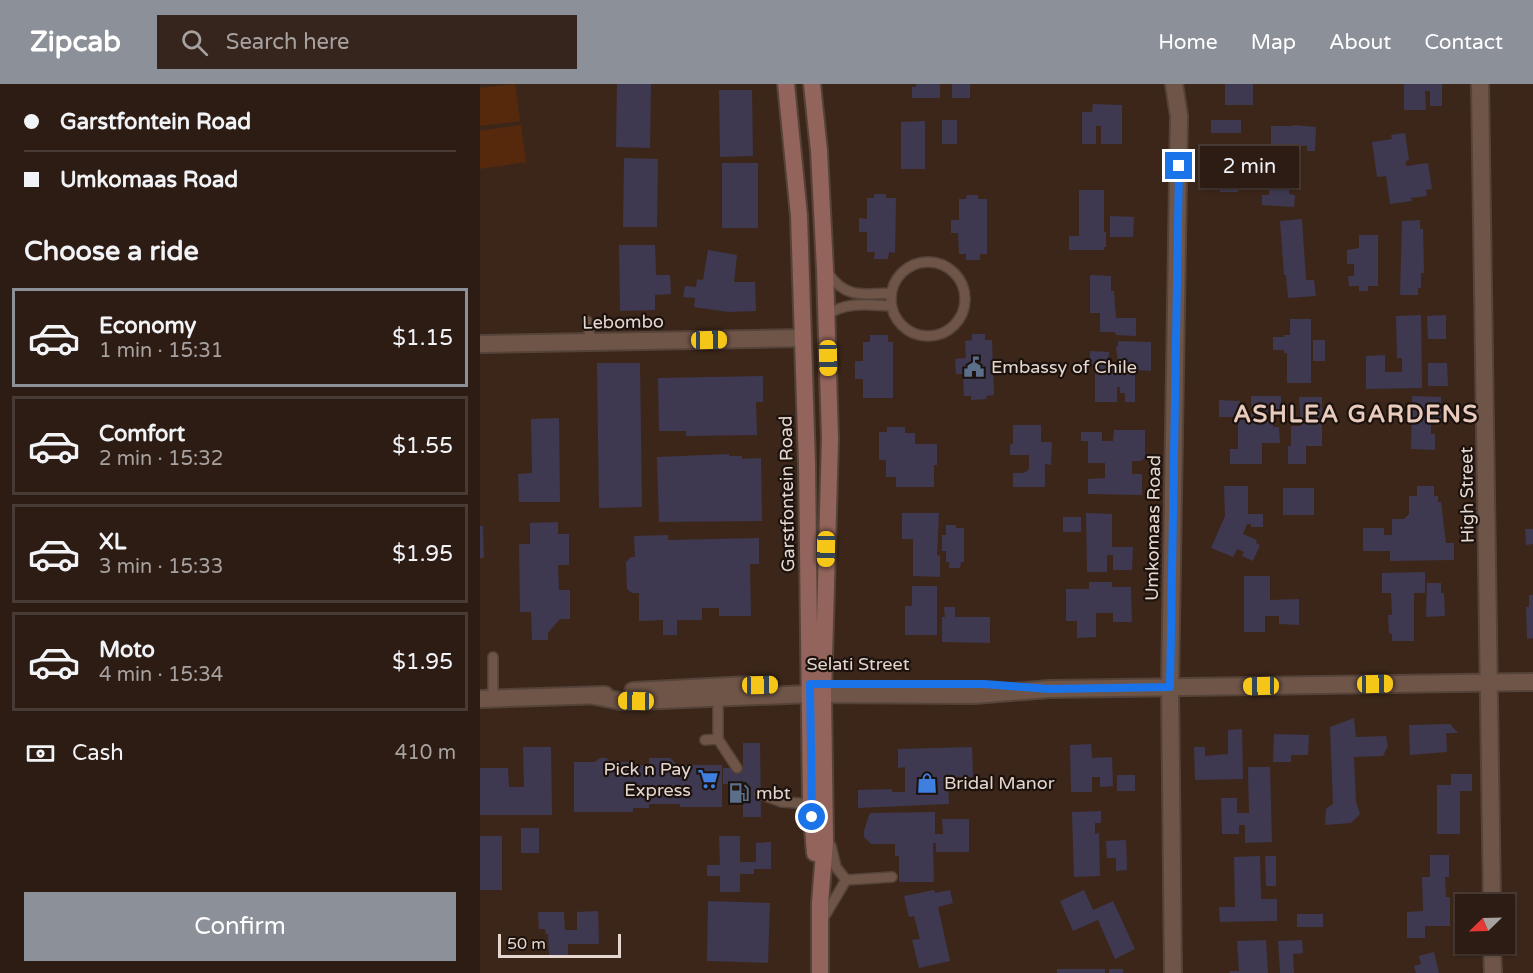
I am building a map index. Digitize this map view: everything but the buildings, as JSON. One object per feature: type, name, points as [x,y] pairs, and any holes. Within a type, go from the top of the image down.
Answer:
[{"type":"main road","name":"Garstfontein Road","points":[[786,84],[799,216],[817,689],[820,973]]},
{"type":"main road","name":"Garstfontein Road","points":[[812,84],[819,152],[825,269],[830,439],[817,689]]},
{"type":"street","name":"Umkomaas Road","points":[[1173,973],[1170,687],[1179,126],[1174,84]]},
{"type":"street","name":"High Street","points":[[1480,84],[1492,894]]},
{"type":"street","name":"Lebombo","points":[[480,344],[803,338]]},
{"type":"street","name":"Selati Street","points":[[487,698],[595,696],[645,690],[718,692],[984,684],[1049,689],[1533,682]]},
{"type":"street","points":[[1492,954],[1493,973]]},
{"type":"lane","points":[[930,262],[950,270],[958,278],[963,288],[963,309],[958,319],[942,333],[932,336],[921,335],[911,332],[895,317],[891,306],[891,293],[901,274],[909,267],[930,262]]},
{"type":"lane","points":[[825,269],[838,287],[851,293],[891,293]]},
{"type":"lane","points":[[827,315],[847,305],[891,306]]},
{"type":"lane","points":[[587,321],[591,342]]},
{"type":"lane","points":[[487,698],[493,657]]},
{"type":"lane","points":[[718,692],[718,739],[737,768]]},
{"type":"lane","points":[[705,740],[718,739]]},
{"type":"lane","points":[[760,794],[782,802],[818,807],[833,860],[846,880],[892,877]]},
{"type":"lane","points":[[820,925],[846,880]]},
{"type":"shaded area","points":[[515,84],[520,121],[480,126],[480,88]]},
{"type":"shaded area","points":[[521,125],[526,162],[480,169],[480,131]]},
{"type":"place","name":"Embassy of Chile","points":[[974,367]]},
{"type":"place","name":"Pick n Pay Express","points":[[708,779]]},
{"type":"place","name":"Bridal Manor","points":[[927,783]]},
{"type":"place","name":"mbt","points":[[739,793]]},
{"type":"district","name":"ASHLEA GARDENS","points":[[1356,414]]},
{"type":"route","points":[[812,817],[810,684],[984,684],[1049,689],[1170,687],[1179,166]]}]
